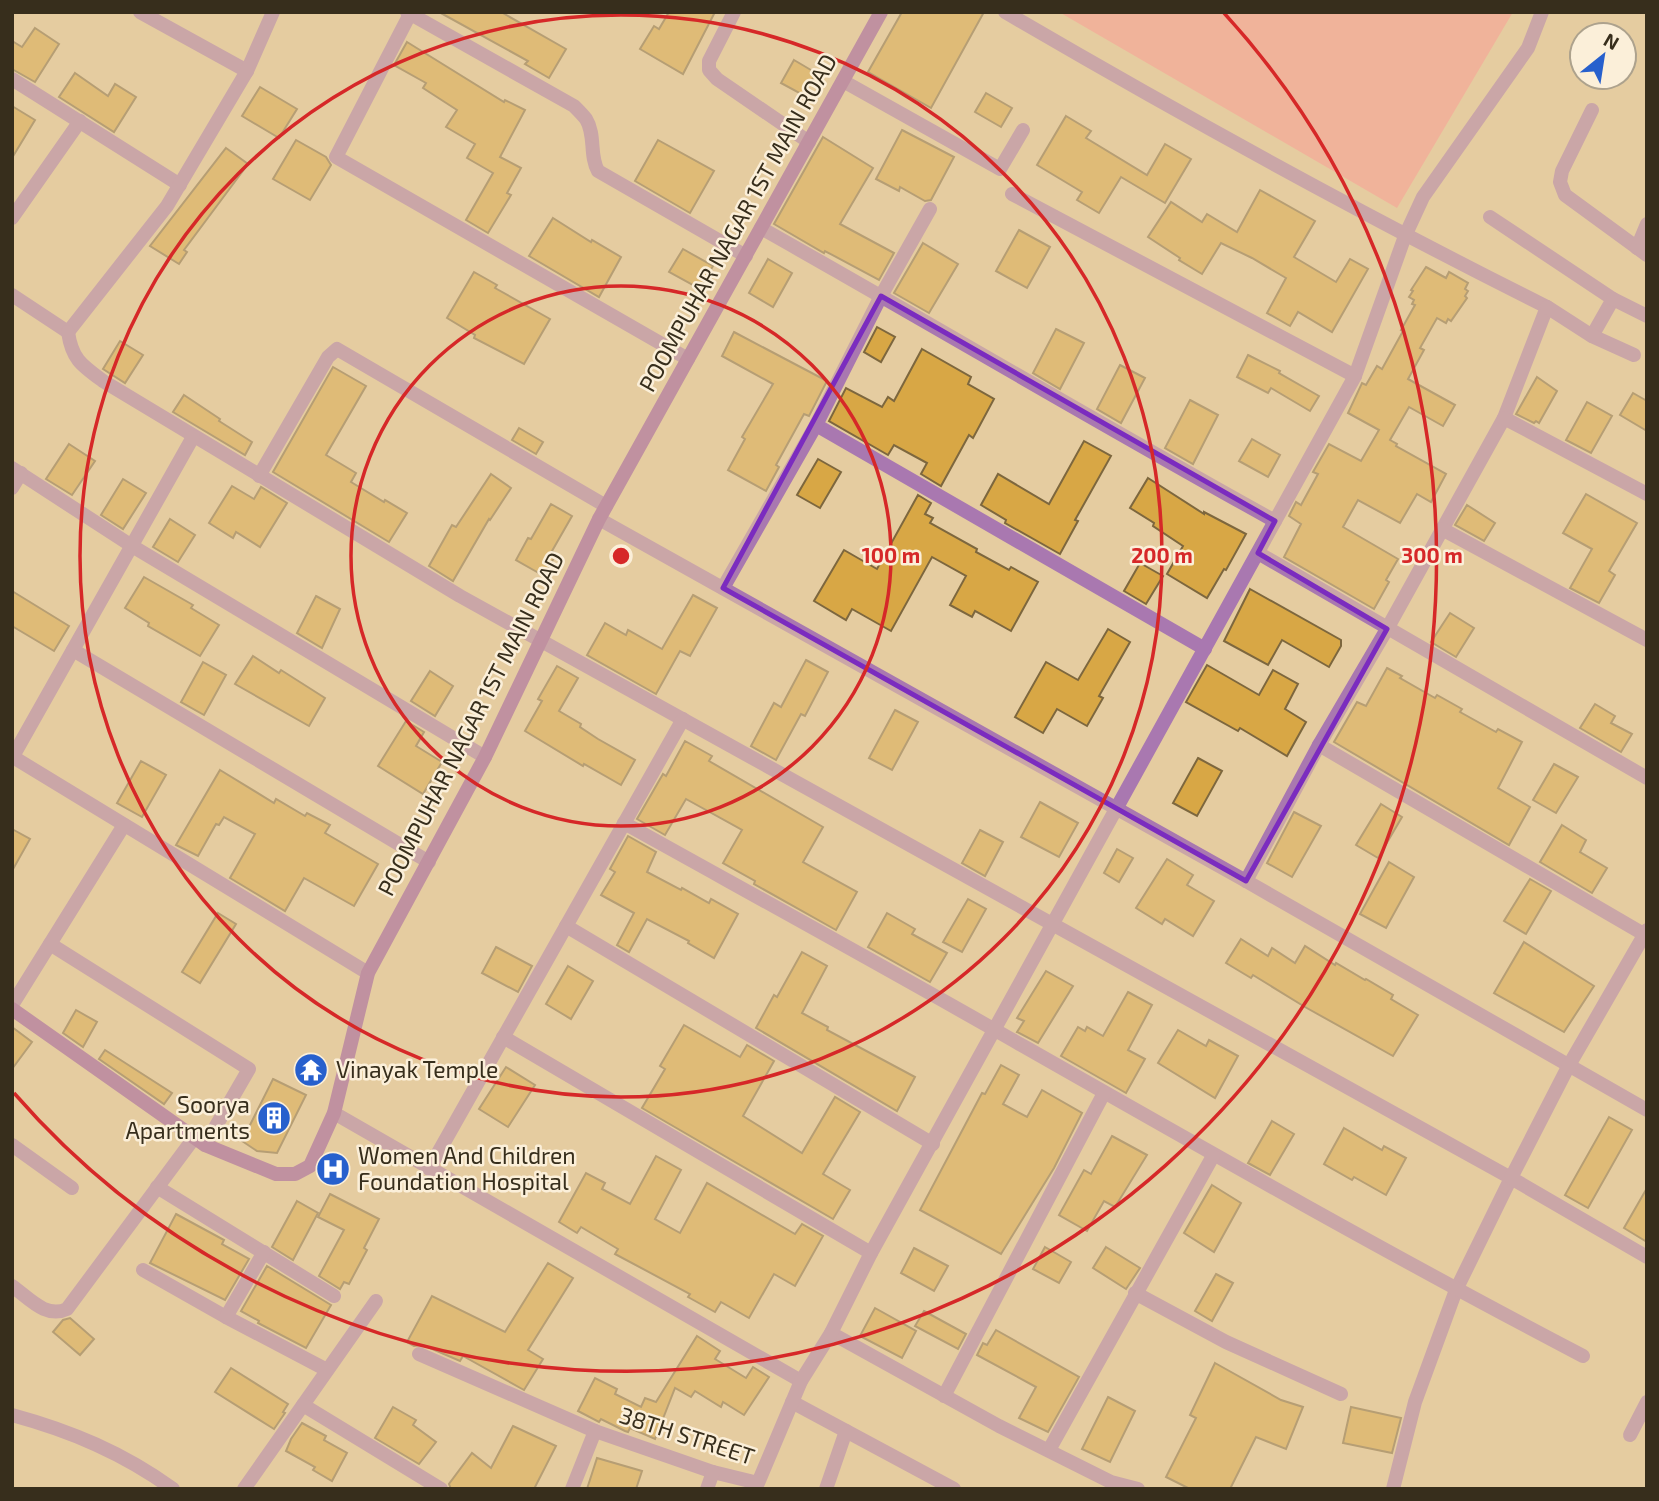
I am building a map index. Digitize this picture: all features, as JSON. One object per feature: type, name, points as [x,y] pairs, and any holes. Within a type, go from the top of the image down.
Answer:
[{"type":"main road","name":"POOMPUHAR NAGAR 1ST MAIN ROAD","points":[[12,1007],[199,1142],[276,1174],[295,1174],[310,1166],[334,1113],[368,973],[485,757],[603,513],[881,12]]},
{"type":"street","points":[[140,12],[247,71]]},
{"type":"street","points":[[273,12],[247,71],[167,206],[68,331],[70,349],[89,372],[460,596],[1511,1178],[1647,1257]]},
{"type":"street","points":[[734,12],[709,61],[709,69],[717,79],[809,142]]},
{"type":"street","points":[[1005,12],[1144,93],[1405,236],[1547,307],[1592,336],[1634,355]]},
{"type":"street","name":"38TH STREET","points":[[572,1489],[595,1431],[713,1472],[758,1483],[801,1381],[831,1333],[871,1254],[1355,376],[1405,236],[1423,197],[1528,48],[1542,12]]},
{"type":"street","points":[[688,359],[336,156],[408,13],[574,106],[586,119],[591,133],[592,161],[598,171],[746,256]]},
{"type":"street","points":[[12,79],[180,185]]},
{"type":"street","points":[[843,81],[1000,169],[1023,130]]},
{"type":"street","points":[[1592,110],[1560,177],[1561,188],[1572,201],[1642,252],[1647,224]]},
{"type":"street","points":[[12,218],[80,121]]},
{"type":"street","points":[[1012,194],[1355,376]]},
{"type":"street","points":[[723,589],[816,425],[881,296],[930,209]]},
{"type":"street","points":[[1490,217],[1613,299],[1647,316]]},
{"type":"street","points":[[761,229],[1275,522]]},
{"type":"street","points":[[12,295],[68,331]]},
{"type":"street","points":[[1592,336],[1613,299]]},
{"type":"street","points":[[1246,881],[1319,745],[1504,418],[1547,307]]},
{"type":"street","points":[[259,477],[328,357],[337,349],[723,589],[1246,881],[1647,1110]]},
{"type":"street","points":[[1504,418],[1647,494]]},
{"type":"street","points":[[816,425],[1205,649]]},
{"type":"street","points":[[193,437],[12,758],[368,973]]},
{"type":"street","points":[[12,488],[17,470],[132,546],[485,757]]},
{"type":"street","points":[[1442,529],[1647,640]]},
{"type":"street","points":[[1258,553],[1647,778]]},
{"type":"street","points":[[73,650],[429,862]]},
{"type":"street","points":[[429,1169],[683,719]]},
{"type":"street","points":[[1319,745],[1646,934],[1568,1066],[1456,1290],[1415,1402],[1394,1489]]},
{"type":"street","points":[[624,823],[1213,1156],[1456,1290],[1583,1356]]},
{"type":"street","points":[[12,1007],[124,825]]},
{"type":"street","points":[[566,926],[933,1144]]},
{"type":"street","points":[[12,1286],[46,1311],[58,1314],[67,1309],[158,1187],[199,1142],[249,1069],[50,944]]},
{"type":"street","points":[[503,1037],[871,1254]]},
{"type":"street","points":[[944,1396],[1104,1093]]},
{"type":"street","points":[[334,1113],[801,1381]]},
{"type":"street","points":[[12,1145],[72,1188]]},
{"type":"street","points":[[1049,1450],[1213,1156]]},
{"type":"street","points":[[158,1187],[334,1296]]},
{"type":"street","points":[[226,1317],[264,1252]]},
{"type":"street","points":[[143,1270],[327,1370]]},
{"type":"street","points":[[1135,1293],[1226,1342],[1341,1394]]},
{"type":"street","points":[[244,1489],[376,1301]]},
{"type":"street","points":[[831,1333],[944,1396],[1111,1482],[1138,1489]]},
{"type":"street","points":[[419,1353],[595,1431]]},
{"type":"street","points":[[792,1402],[954,1489]]},
{"type":"street","points":[[1630,1435],[1647,1402]]},
{"type":"street","points":[[303,1405],[441,1489]]},
{"type":"street","points":[[12,1415],[93,1441],[153,1474],[173,1489]]},
{"type":"street","points":[[826,1489],[846,1431]]},
{"type":"street","points":[[706,1489],[713,1472]]},
{"type":"highlighted area","points":[[881,296],[1275,521],[1258,553],[1387,629],[1246,881],[723,588]]},
{"type":"shaded area","points":[[1059,12],[1513,12],[1397,208]]},
{"type":"building","points":[[439,12],[501,12],[566,49],[549,78],[525,64],[528,61]]},
{"type":"building","points":[[669,12],[715,12],[683,74],[640,49],[654,26],[659,29]]},
{"type":"building","points":[[902,12],[984,12],[931,108],[868,72]]},
{"type":"building","points":[[35,28],[59,44],[35,82],[12,69],[12,41],[22,47]]},
{"type":"building","points":[[407,42],[504,102],[505,100],[525,110],[500,157],[521,168],[507,193],[511,195],[488,233],[466,220],[493,173],[467,158],[475,144],[446,127],[457,110],[423,88],[426,83],[394,65]]},
{"type":"building","points":[[794,60],[816,73],[803,95],[781,83]]},
{"type":"building","points":[[75,73],[108,96],[115,84],[136,97],[114,132],[59,97]]},
{"type":"building","points":[[260,87],[297,109],[279,138],[242,116]]},
{"type":"building","points":[[986,93],[1012,108],[1001,127],[975,112]]},
{"type":"building","points":[[12,106],[35,120],[12,158]]},
{"type":"building","points":[[1066,116],[1091,131],[1086,138],[1147,175],[1165,144],[1191,159],[1165,203],[1121,177],[1099,213],[1077,200],[1082,192],[1037,165]]},
{"type":"building","points":[[902,130],[954,157],[931,200],[925,201],[900,187],[899,191],[876,179]]},
{"type":"building","points":[[823,137],[873,168],[840,224],[894,253],[879,280],[774,224]]},
{"type":"building","points":[[296,140],[326,157],[331,165],[310,200],[273,179]]},
{"type":"building","points":[[658,140],[714,171],[690,213],[635,181]]},
{"type":"building","points":[[226,148],[248,164],[184,250],[187,252],[179,264],[150,246]]},
{"type":"building","points":[[1260,190],[1315,221],[1294,257],[1336,282],[1350,259],[1368,269],[1332,332],[1298,312],[1290,326],[1267,313],[1286,278],[1252,258],[1221,243],[1202,274],[1148,237],[1171,202],[1202,222],[1207,214],[1237,232]]},
{"type":"building","points":[[553,218],[621,257],[599,297],[529,256]]},
{"type":"building","points":[[1019,230],[1050,247],[1027,288],[996,271]]},
{"type":"building","points":[[923,243],[958,264],[929,313],[894,293]]},
{"type":"building","points":[[683,249],[713,266],[700,289],[669,272]]},
{"type":"building","points":[[768,259],[792,273],[773,307],[749,293]]},
{"type":"building","points":[[1426,267],[1446,278],[1449,272],[1468,283],[1465,289],[1468,291],[1465,296],[1467,298],[1451,321],[1448,319],[1446,323],[1437,318],[1420,348],[1424,350],[1408,379],[1455,405],[1443,426],[1409,407],[1390,440],[1446,474],[1431,502],[1417,494],[1400,523],[1358,500],[1343,527],[1398,559],[1374,609],[1284,557],[1301,524],[1289,516],[1296,502],[1301,505],[1318,474],[1313,472],[1329,444],[1361,461],[1379,430],[1348,413],[1362,383],[1366,385],[1377,366],[1382,369],[1403,331],[1401,330],[1415,305],[1412,304],[1414,300],[1409,297],[1413,291],[1411,290]]},
{"type":"building","points":[[474,272],[497,285],[495,288],[550,319],[524,364],[474,338],[475,335],[447,318]]},
{"type":"building","points":[[877,327],[895,337],[881,362],[864,352]]},
{"type":"building","points":[[1056,329],[1084,343],[1060,389],[1033,373]]},
{"type":"building","points":[[734,332],[827,381],[809,416],[804,414],[776,465],[779,467],[766,491],[728,470],[745,439],[742,437],[773,384],[722,356]]},
{"type":"building","points":[[120,341],[143,355],[125,383],[103,369]]},
{"type":"building","points":[[922,349],[971,377],[968,384],[994,399],[973,438],[969,435],[941,486],[921,474],[927,463],[894,445],[888,455],[829,421],[846,388],[882,407],[888,397],[894,401]]},
{"type":"building","points":[[1248,355],[1280,371],[1279,373],[1319,396],[1310,411],[1271,388],[1268,393],[1237,377]]},
{"type":"building","points":[[1120,365],[1145,378],[1121,423],[1097,409]]},
{"type":"building","points":[[333,367],[366,386],[326,455],[356,473],[351,482],[407,513],[389,542],[273,472]]},
{"type":"building","points":[[1537,377],[1557,391],[1539,423],[1534,423],[1516,414]]},
{"type":"building","points":[[1633,393],[1647,401],[1647,431],[1620,415]]},
{"type":"building","points":[[184,395],[252,442],[245,455],[173,412]]},
{"type":"building","points":[[1190,400],[1218,415],[1193,464],[1165,448]]},
{"type":"building","points":[[1587,402],[1612,416],[1591,453],[1566,440]]},
{"type":"building","points":[[519,428],[543,442],[536,454],[512,440]]},
{"type":"building","points":[[1252,439],[1280,455],[1268,477],[1239,461]]},
{"type":"building","points":[[1084,441],[1111,456],[1075,520],[1078,521],[1060,554],[1005,523],[1006,520],[981,505],[998,474],[1049,504]]},
{"type":"building","points":[[69,444],[95,461],[72,495],[46,479]]},
{"type":"building","points":[[818,459],[841,472],[820,508],[797,495]]},
{"type":"building","points":[[491,474],[511,488],[489,519],[453,581],[429,566],[452,525],[456,527]]},
{"type":"building","points":[[1148,478],[1204,514],[1246,534],[1207,598],[1167,574],[1183,546],[1130,508]]},
{"type":"building","points":[[123,479],[146,493],[123,529],[101,515]]},
{"type":"building","points":[[232,486],[254,499],[261,487],[287,503],[260,547],[236,532],[233,538],[209,523]]},
{"type":"building","points":[[1586,494],[1637,523],[1609,571],[1615,575],[1599,603],[1570,588],[1592,549],[1563,533]]},
{"type":"building","points":[[918,495],[931,503],[925,514],[933,518],[930,523],[977,549],[976,552],[1038,582],[1011,631],[975,611],[972,617],[950,605],[966,576],[932,557],[891,631],[852,609],[846,620],[814,601],[844,550],[877,569]]},
{"type":"building","points":[[551,504],[572,516],[552,551],[556,554],[544,576],[516,560]]},
{"type":"building","points":[[1467,505],[1495,523],[1484,541],[1455,525]]},
{"type":"building","points":[[170,519],[195,535],[178,562],[153,547]]},
{"type":"building","points":[[1140,563],[1163,576],[1146,604],[1124,591]]},
{"type":"building","points":[[144,577],[193,605],[191,608],[219,625],[200,656],[148,626],[149,623],[125,608]]},
{"type":"building","points":[[1250,589],[1341,640],[1341,646],[1329,667],[1282,640],[1268,665],[1224,641]]},
{"type":"building","points":[[12,591],[69,626],[54,651],[12,626]]},
{"type":"building","points":[[693,595],[717,608],[690,656],[680,651],[656,694],[587,655],[605,623],[626,635],[628,630],[662,649]]},
{"type":"building","points":[[316,596],[340,609],[322,648],[297,633]]},
{"type":"building","points":[[1450,613],[1474,628],[1456,657],[1431,642]]},
{"type":"building","points":[[1108,629],[1130,642],[1099,696],[1103,698],[1087,726],[1057,709],[1043,733],[1015,717],[1046,662],[1078,680]]},
{"type":"building","points":[[253,656],[325,698],[309,726],[235,684]]},
{"type":"building","points":[[806,660],[828,672],[805,716],[801,714],[776,760],[751,746],[774,703],[781,707]]},
{"type":"building","points":[[203,662],[226,675],[204,715],[181,702]]},
{"type":"building","points":[[1207,665],[1259,695],[1273,670],[1298,684],[1285,709],[1306,722],[1287,756],[1240,728],[1238,731],[1186,702]]},
{"type":"building","points":[[557,666],[578,678],[559,711],[581,724],[580,727],[598,739],[635,760],[621,785],[525,731],[542,701],[538,699]]},
{"type":"building","points":[[1387,668],[1435,698],[1437,695],[1462,709],[1460,712],[1496,732],[1498,729],[1522,742],[1498,788],[1530,807],[1509,845],[1334,742],[1357,702],[1366,706]]},
{"type":"building","points":[[430,671],[453,686],[435,716],[411,701]]},
{"type":"building","points":[[1595,704],[1615,716],[1611,723],[1632,734],[1621,752],[1580,728]]},
{"type":"building","points":[[895,710],[918,722],[892,770],[869,758]]},
{"type":"building","points":[[406,721],[424,732],[416,746],[442,762],[423,794],[378,766]]},
{"type":"building","points":[[685,741],[712,756],[709,761],[823,827],[803,862],[857,892],[836,930],[754,884],[755,881],[723,863],[742,830],[686,799],[665,835],[637,819],[663,774],[666,776]]},
{"type":"building","points":[[1198,758],[1222,771],[1197,816],[1173,803]]},
{"type":"building","points":[[141,761],[166,775],[142,817],[117,803]]},
{"type":"building","points":[[1554,764],[1578,777],[1556,813],[1533,800]]},
{"type":"building","points":[[220,770],[274,803],[276,799],[305,816],[307,813],[330,825],[325,833],[378,864],[354,906],[304,878],[285,911],[230,878],[255,834],[224,817],[219,825],[216,824],[198,856],[176,845]]},
{"type":"building","points":[[1040,802],[1078,823],[1059,857],[1021,837]]},
{"type":"building","points":[[1381,804],[1402,817],[1378,858],[1356,845]]},
{"type":"building","points":[[1294,812],[1321,826],[1292,877],[1267,863]]},
{"type":"building","points":[[1562,825],[1586,840],[1580,852],[1607,868],[1592,893],[1540,862]]},
{"type":"building","points":[[12,829],[30,839],[12,871]]},
{"type":"building","points":[[980,830],[1003,842],[985,876],[962,863]]},
{"type":"building","points":[[628,836],[656,852],[647,872],[709,903],[711,899],[738,914],[714,958],[688,943],[689,941],[647,919],[629,952],[617,945],[634,913],[601,895],[615,872],[610,869]]},
{"type":"building","points":[[1117,849],[1133,858],[1119,882],[1104,873]]},
{"type":"building","points":[[1167,859],[1193,875],[1187,885],[1214,901],[1193,936],[1165,919],[1162,924],[1136,908]]},
{"type":"building","points":[[1389,862],[1414,877],[1386,928],[1360,914]]},
{"type":"building","points":[[1530,879],[1551,891],[1526,934],[1504,921]]},
{"type":"building","points":[[968,899],[986,909],[962,952],[943,942]]},
{"type":"building","points":[[218,913],[236,924],[200,983],[182,972]]},
{"type":"building","points":[[887,913],[915,929],[912,934],[947,953],[930,982],[868,947]]},
{"type":"building","points":[[1241,939],[1268,956],[1272,948],[1295,963],[1305,946],[1393,995],[1391,999],[1418,1015],[1393,1056],[1253,975],[1251,978],[1226,963]]},
{"type":"building","points":[[1524,942],[1594,986],[1564,1032],[1494,993]]},
{"type":"building","points":[[496,947],[532,966],[518,992],[482,973]]},
{"type":"building","points":[[802,952],[827,966],[802,1013],[828,1027],[827,1030],[915,1077],[897,1111],[756,1028]]},
{"type":"building","points":[[568,966],[593,981],[571,1019],[546,1004]]},
{"type":"building","points":[[1046,971],[1073,986],[1038,1043],[1017,1032],[1024,1021],[1017,1018]]},
{"type":"building","points":[[1128,992],[1152,1005],[1128,1050],[1145,1059],[1126,1093],[1061,1056],[1078,1027],[1085,1031],[1087,1027],[1103,1036]]},
{"type":"building","points":[[76,1010],[97,1022],[83,1047],[63,1033]]},
{"type":"building","points":[[684,1025],[740,1057],[747,1045],[774,1061],[743,1116],[802,1153],[835,1097],[860,1112],[823,1174],[850,1190],[833,1219],[642,1108],[665,1069],[660,1066]]},
{"type":"building","points":[[12,1027],[32,1042],[12,1069]]},
{"type":"building","points":[[1178,1030],[1206,1046],[1209,1040],[1238,1056],[1215,1098],[1158,1063]]},
{"type":"building","points":[[105,1050],[172,1093],[164,1104],[99,1059]]},
{"type":"building","points":[[1001,1065],[1019,1075],[1003,1104],[1027,1117],[1042,1090],[1082,1113],[1054,1168],[1001,1254],[920,1210],[982,1093],[985,1094]]},
{"type":"building","points":[[506,1067],[535,1085],[508,1127],[479,1109]]},
{"type":"building","name":"Soorya Apartments","points":[[273,1079],[306,1095],[277,1153],[257,1151],[242,1141]]},
{"type":"building","points":[[1609,1117],[1632,1130],[1588,1208],[1565,1195]]},
{"type":"building","points":[[1272,1121],[1294,1134],[1270,1175],[1248,1163]]},
{"type":"building","points":[[1344,1128],[1382,1150],[1384,1146],[1406,1158],[1386,1195],[1324,1164]]},
{"type":"building","points":[[1112,1136],[1147,1155],[1115,1207],[1104,1201],[1087,1231],[1059,1215],[1084,1170],[1091,1174]]},
{"type":"building","points":[[656,1156],[681,1170],[655,1219],[680,1233],[707,1183],[795,1234],[802,1224],[823,1236],[795,1286],[774,1274],[749,1318],[721,1302],[715,1312],[688,1297],[690,1294],[615,1254],[618,1249],[581,1227],[577,1233],[559,1222],[586,1173],[605,1183],[602,1189],[630,1204]]},
{"type":"building","points":[[1212,1185],[1241,1203],[1214,1252],[1184,1233]]},
{"type":"building","points":[[1647,1188],[1647,1242],[1624,1228]]},
{"type":"building","points":[[330,1194],[379,1219],[349,1284],[344,1282],[340,1289],[319,1276],[344,1230],[318,1217]]},
{"type":"building","points":[[297,1201],[318,1213],[293,1260],[272,1247]]},
{"type":"building","points":[[176,1214],[224,1240],[222,1244],[249,1259],[225,1300],[150,1263]]},
{"type":"building","points":[[1045,1247],[1071,1262],[1059,1283],[1033,1269]]},
{"type":"building","points":[[1106,1247],[1140,1268],[1126,1289],[1093,1268]]},
{"type":"building","points":[[914,1248],[948,1266],[934,1291],[901,1273]]},
{"type":"building","points":[[548,1263],[573,1278],[528,1350],[543,1359],[524,1390],[463,1356],[460,1361],[423,1345],[414,1346],[407,1342],[432,1296],[505,1332]]},
{"type":"building","points":[[267,1266],[331,1305],[306,1348],[241,1311]]},
{"type":"building","points":[[1216,1274],[1233,1283],[1212,1321],[1195,1311]]},
{"type":"building","points":[[875,1308],[916,1331],[902,1358],[860,1336]]},
{"type":"building","points":[[924,1311],[966,1334],[958,1349],[915,1326]]},
{"type":"building","points":[[70,1318],[94,1339],[80,1355],[53,1332],[63,1320]]},
{"type":"building","points":[[996,1330],[1079,1377],[1048,1432],[1019,1418],[1036,1387],[977,1355],[983,1343],[987,1345]]},
{"type":"building","points":[[697,1336],[720,1351],[715,1359],[746,1378],[753,1367],[769,1377],[744,1415],[723,1402],[721,1407],[695,1391],[691,1397],[675,1388],[655,1439],[630,1428],[628,1432],[625,1431],[601,1419],[599,1422],[578,1411],[595,1378],[617,1389],[615,1394],[641,1407],[645,1398],[656,1402]]},
{"type":"building","points":[[1215,1363],[1281,1400],[1303,1407],[1286,1449],[1256,1437],[1230,1489],[1190,1489],[1166,1477],[1196,1418],[1190,1415]]},
{"type":"building","points":[[231,1368],[288,1404],[274,1429],[215,1392]]},
{"type":"building","points":[[1108,1397],[1135,1411],[1110,1462],[1082,1449]]},
{"type":"building","points":[[393,1407],[416,1420],[413,1425],[436,1442],[419,1464],[375,1438]]},
{"type":"building","points":[[1351,1407],[1401,1418],[1392,1453],[1343,1443]]},
{"type":"building","points":[[302,1423],[326,1436],[324,1440],[347,1453],[332,1481],[313,1470],[315,1467],[286,1451]]},
{"type":"building","points":[[513,1426],[556,1446],[534,1489],[451,1489],[449,1484],[472,1453],[491,1468]]},
{"type":"building","points":[[597,1458],[642,1471],[636,1489],[587,1489]]},
{"type":"place","name":"Vinayak Temple","points":[[311,1070]]},
{"type":"place","name":"Soorya Apartments","points":[[274,1118]]},
{"type":"place","name":"Women And Children Foundation Hospital","points":[[333,1169]]}]
